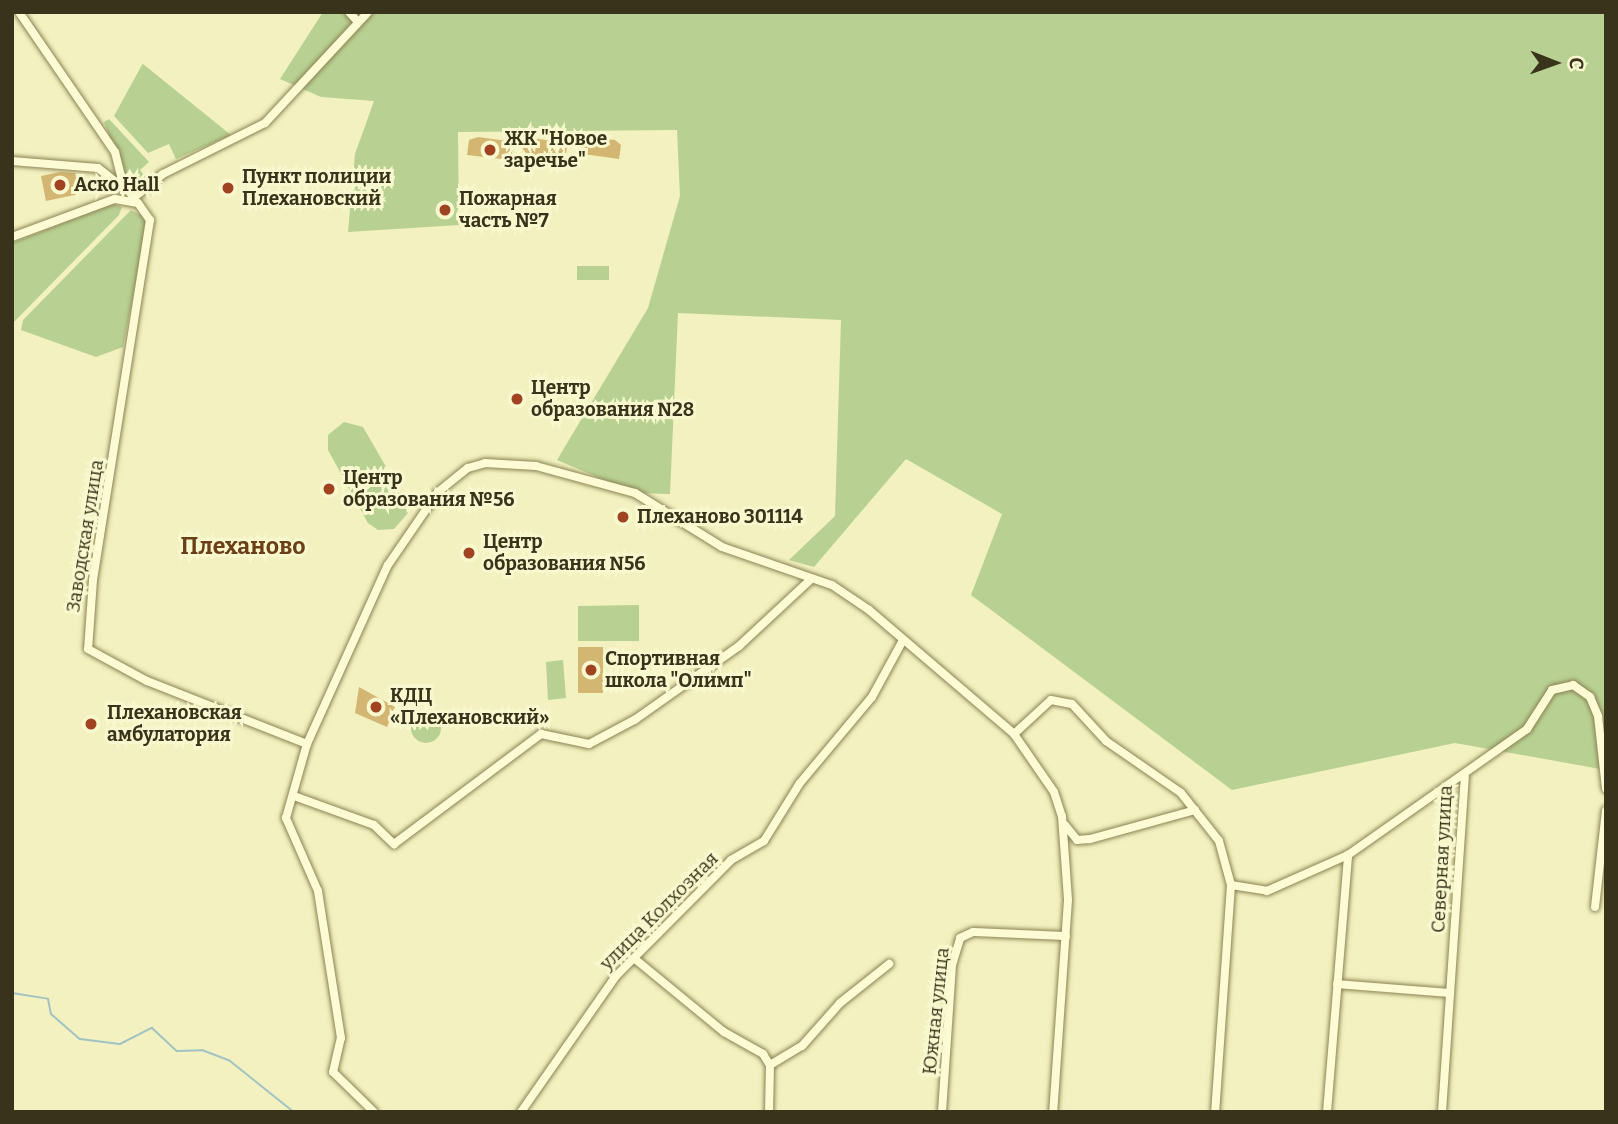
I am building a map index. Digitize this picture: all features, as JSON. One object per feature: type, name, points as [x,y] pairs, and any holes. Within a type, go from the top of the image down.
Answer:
[{"type":"street","points":[[19,12],[115,152],[124,188],[131,200]]},
{"type":"street","points":[[12,237],[93,205],[131,200],[163,174],[265,123],[368,12]]},
{"type":"street","points":[[348,13],[357,21]]},
{"type":"street","points":[[12,161],[98,168],[124,188]]},
{"type":"street","name":"Заводская улица","points":[[131,200],[145,210],[150,228],[93,580],[88,649],[147,681],[307,744]]},
{"type":"street","points":[[374,1112],[333,1072],[342,1044],[318,891],[286,818],[307,744],[388,565],[438,492],[475,464],[536,466],[635,493],[722,547],[810,580],[832,585],[859,602],[902,642],[988,707],[1014,734],[1054,792],[1063,819],[1077,840],[1090,839],[1195,810]]},
{"type":"street","points":[[294,796],[377,827],[394,844],[541,734],[589,744],[636,719],[739,646],[810,580]]},
{"type":"street","name":"улица Колхозная","points":[[522,1112],[600,993],[731,860],[764,841],[807,774],[872,697],[902,642]]},
{"type":"street","points":[[1465,777],[1527,729],[1552,690],[1573,685],[1590,696],[1598,716],[1606,789]]},
{"type":"street","points":[[1014,734],[1051,700],[1072,704],[1106,741],[1181,793],[1222,848],[1231,885],[1215,1112]]},
{"type":"street","name":"Северная улица","points":[[1231,885],[1267,891],[1348,855],[1465,777]]},
{"type":"street","name":"Северная улица","points":[[1442,1112],[1465,777]]},
{"type":"street","points":[[1595,907],[1606,811]]},
{"type":"street","points":[[1053,1112],[1066,936],[1063,819]]},
{"type":"street","points":[[1327,1112],[1348,855]]},
{"type":"street","name":"Южная улица","points":[[942,1112],[952,965],[959,939],[973,932],[1066,936]]},
{"type":"street","points":[[635,960],[724,1032],[761,1052],[769,1065],[769,1112]]},
{"type":"street","points":[[769,1065],[802,1046],[840,1003],[889,964]]},
{"type":"street","points":[[1337,984],[1449,993]]},
{"type":"green space","points":[[323,12],[1606,12],[1606,770],[1455,743],[1232,790],[971,595],[1002,514],[906,459],[814,567],[789,560],[835,516],[841,320],[678,313],[670,494],[635,493],[557,460],[648,308],[680,196],[677,130],[458,132],[459,225],[348,232],[355,154],[374,101],[321,97],[280,79]]},
{"type":"green space","points":[[143,63],[231,135],[176,159],[169,144],[148,153],[114,116]]},
{"type":"green space","points":[[109,119],[149,162],[140,170],[146,178],[141,183],[127,183],[104,122]]},
{"type":"green space","points":[[112,204],[122,207],[119,215],[12,324],[12,243]]},
{"type":"green space","points":[[131,210],[144,217],[146,229],[123,347],[96,357],[21,330],[23,320]]},
{"type":"green space","points":[[577,266],[609,266],[609,280],[577,280]]},
{"type":"green space","points":[[344,422],[363,427],[404,498],[408,513],[394,529],[378,530],[368,523],[328,450],[328,435]]},
{"type":"green space","points":[[639,605],[639,641],[578,641],[578,606]]},
{"type":"green space","points":[[563,660],[566,698],[548,700],[546,662]]},
{"type":"green space","points":[[426,713],[436,718],[441,728],[436,738],[426,743],[416,738],[411,728],[416,718]]},
{"type":"building","name":"ЖК \"Новое заречье\"","points":[[478,137],[507,141],[513,146],[511,160],[467,155],[469,140]]},
{"type":"building","name":"ЖК \"Новое заречье\"","points":[[586,137],[615,140],[621,145],[619,159],[576,153],[578,140]]},
{"type":"building","name":"ЖК \"Новое заречье\"","points":[[530,138],[561,142],[567,146],[565,160],[528,157],[522,152],[523,140]]},
{"type":"building","name":"Аско Hall","points":[[60,172],[75,173],[79,194],[46,201],[41,176]]},
{"type":"building","name":"Спортивная школа \"Олимп\"","points":[[578,647],[603,647],[603,693],[578,693]]},
{"type":"building","name":"КДЦ «Плехановский»","points":[[359,687],[395,707],[387,727],[355,713]]},
{"type":"waterway","points":[[12,993],[48,999],[51,1014],[80,1039],[120,1044],[152,1028],[177,1051],[202,1050],[230,1061],[294,1112]]},
{"type":"place","name":"ЖК \"Новое заречье\"","points":[[490,150]]},
{"type":"place","name":"Аско Hall","points":[[60,185]]},
{"type":"place","name":"Пункт полиции Плехановский","points":[[228,188]]},
{"type":"place","name":"Пожарная часть №7","points":[[445,210]]},
{"type":"place","name":"Центр образования N28","points":[[517,399]]},
{"type":"place","name":"Центр образования №56","points":[[329,489]]},
{"type":"place","name":"Плеханово 301114","points":[[623,517]]},
{"type":"place","name":"Центр образования N56","points":[[469,553]]},
{"type":"place","name":"Спортивная школа \"Олимп\"","points":[[591,670]]},
{"type":"place","name":"КДЦ «Плехановский»","points":[[376,707]]},
{"type":"place","name":"Плехановская амбулатория","points":[[91,724]]},
{"type":"district","name":"Плеханово","points":[[243,546]]}]
